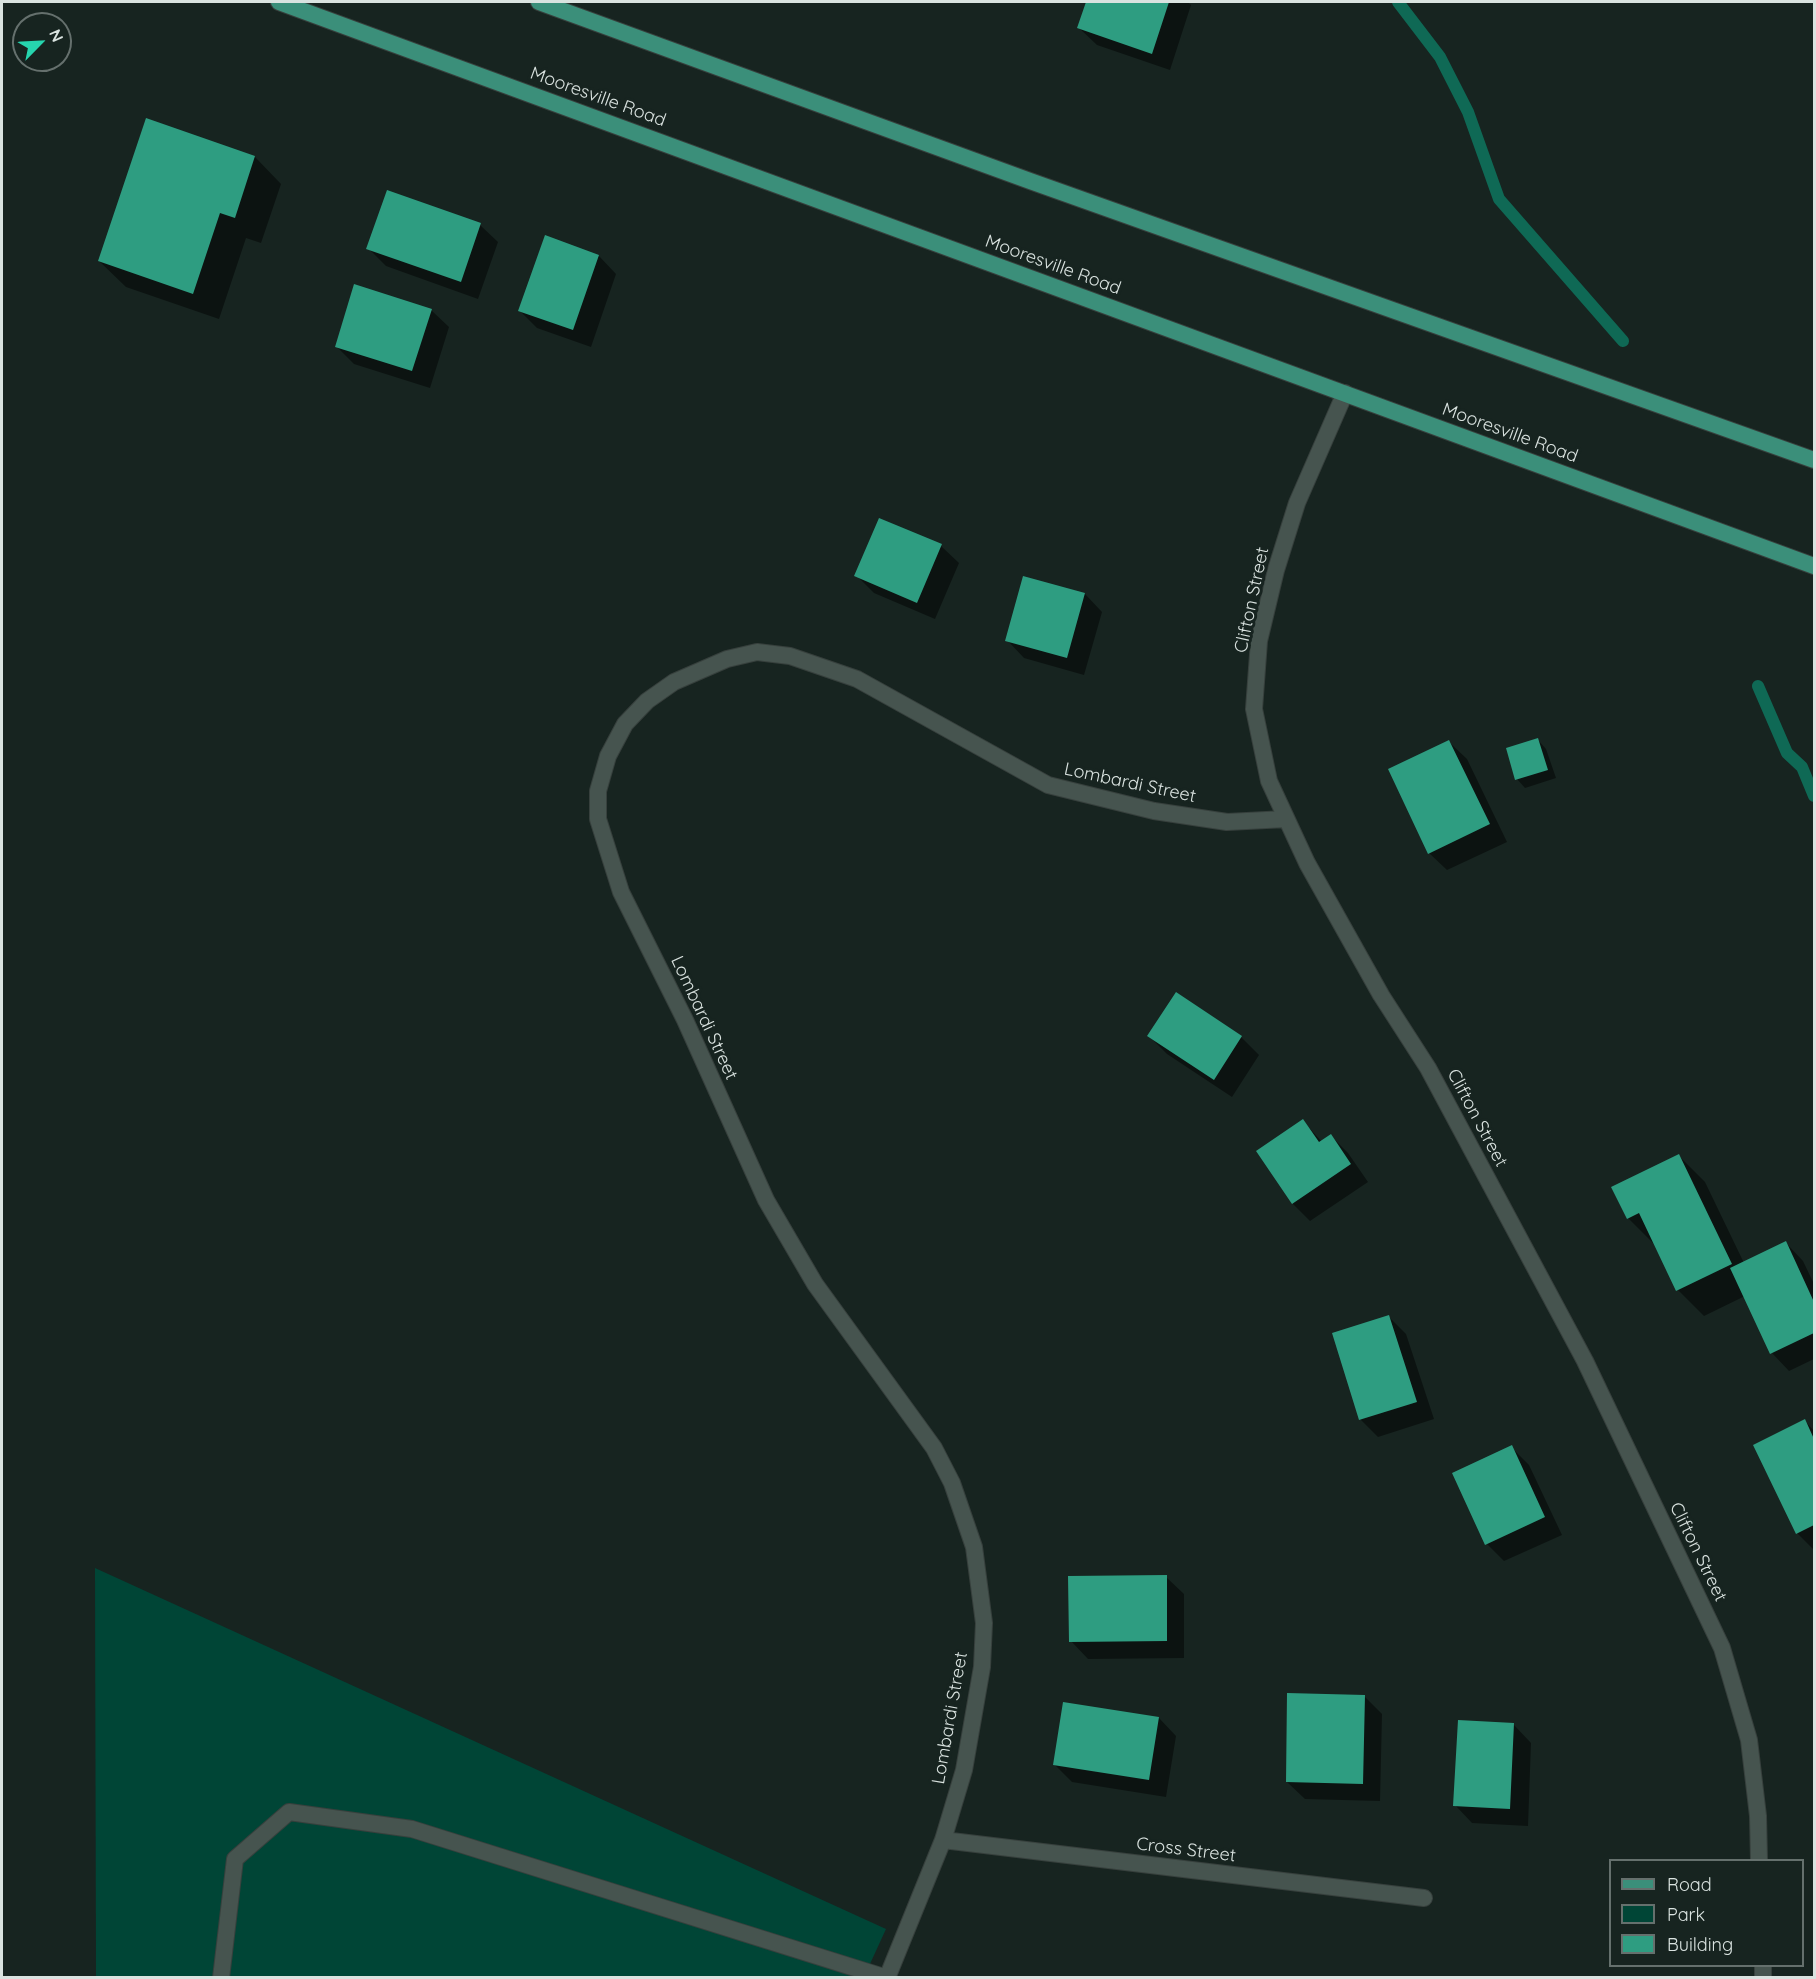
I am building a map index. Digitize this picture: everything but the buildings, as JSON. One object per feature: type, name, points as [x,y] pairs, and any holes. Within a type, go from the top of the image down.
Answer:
[{"type":"main road","name":"Mooresville Road","points":[[279,2],[1815,566]]},
{"type":"main road","points":[[542,2],[1030,181],[1815,460]]},
{"type":"street","name":"Clifton Street","points":[[1345,393],[1297,503],[1276,570],[1259,641],[1254,710],[1269,781],[1307,863],[1381,995],[1428,1068],[1585,1361],[1722,1648],[1749,1740],[1758,1816],[1759,1859]]},
{"type":"street","name":"Lombardi Street","points":[[887,1977],[943,1840],[964,1770],[982,1667],[984,1623],[974,1547],[952,1483],[934,1448],[815,1284],[766,1200],[685,1020],[621,892],[598,819],[598,791],[608,756],[625,724],[647,701],[674,682],[727,659],[757,652],[790,656],[857,679],[1048,785],[1154,811],[1227,822],[1286,819]]},
{"type":"street","points":[[221,1977],[235,1859],[289,1812],[412,1829],[887,1977]]},
{"type":"street","name":"Cross Street","points":[[943,1840],[1424,1898]]},
{"type":"green space","points":[[95,1568],[886,1929],[864,1977],[96,1977]]},
{"type":"waterway","points":[[1398,2],[1440,57],[1468,112],[1499,199],[1623,341]]},
{"type":"waterway","points":[[1758,686],[1787,753],[1802,767],[1814,796]]}]
